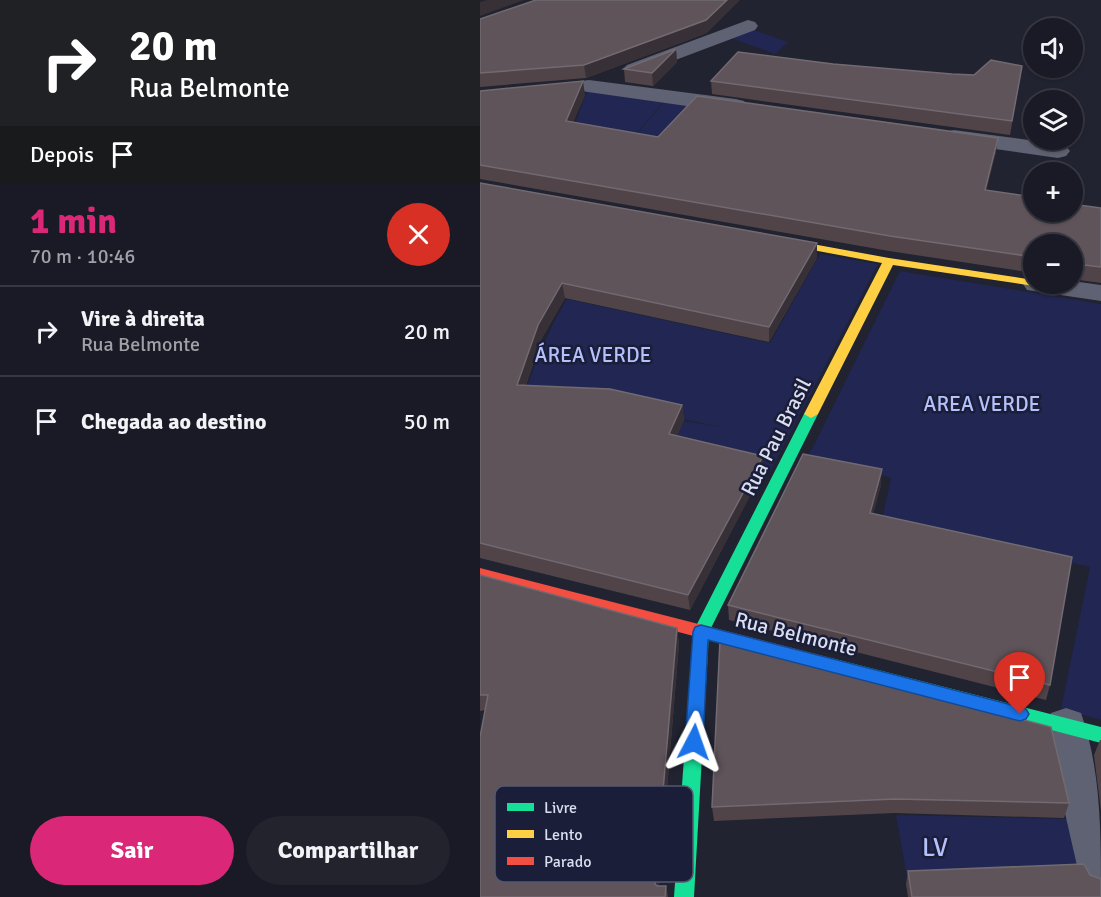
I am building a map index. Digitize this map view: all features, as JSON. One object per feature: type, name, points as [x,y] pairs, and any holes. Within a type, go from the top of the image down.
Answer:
[{"type":"street","points":[[748,26],[579,87],[753,109]]},
{"type":"street","points":[[929,133],[1058,151]]},
{"type":"street","points":[[760,238],[1023,281]]},
{"type":"street","name":"Rua Pau Brasil","points":[[701,632],[889,261]]},
{"type":"street","points":[[1083,290],[1101,293]]},
{"type":"street","name":"Rua Belmonte","points":[[480,574],[1083,730]]},
{"type":"street","points":[[691,786],[701,632]]},
{"type":"street","points":[[1083,730],[1101,870]]},
{"type":"street","points":[[684,897],[685,882]]},
{"type":"green space","points":[[751,29],[788,42],[775,54],[728,37]]},
{"type":"green space","points":[[588,89],[665,100],[626,145],[570,136]]},
{"type":"green space","points":[[666,100],[701,105],[659,151],[627,145]]},
{"type":"green space","name":"ÁREA VERDE","points":[[820,254],[878,264],[770,472],[671,449],[684,421],[720,427],[618,405],[522,400],[547,336],[567,299],[770,343]]},
{"type":"green space","name":"AREA VERDE","points":[[900,271],[1023,291],[1023,294],[1040,294],[1101,304],[1101,720],[1061,709],[1090,567],[882,520],[891,478],[809,455]]},
{"type":"green space","name":"LV","points":[[896,815],[1073,819],[1086,875],[908,883]]},
{"type":"building","points":[[536,0],[727,0],[706,20],[584,65],[480,73],[480,19]]},
{"type":"building","points":[[676,49],[652,73],[624,69]]},
{"type":"building","points":[[738,52],[833,64],[952,74],[974,75],[991,60],[1022,66],[1012,121],[711,81]]},
{"type":"building","points":[[583,81],[566,121],[658,137],[697,96],[998,138],[985,190],[1023,195],[1023,222],[1083,222],[1083,206],[1101,208],[1101,267],[1083,265],[1083,234],[1023,234],[1023,255],[890,236],[480,165],[480,91]]},
{"type":"building","points":[[480,183],[817,243],[769,327],[562,283],[538,325],[517,385],[610,389],[682,405],[669,434],[763,456],[688,595],[480,543]]},
{"type":"building","points":[[803,454],[882,469],[870,513],[1072,557],[1050,685],[728,605]]},
{"type":"building","points":[[480,575],[677,628],[663,786],[495,786],[495,882],[655,882],[657,886],[666,886],[665,897],[480,897],[480,737],[488,695],[480,695]]},
{"type":"building","points":[[720,640],[1051,727],[1069,803],[895,799],[712,807]]},
{"type":"building","points":[[1084,864],[1090,875],[1101,879],[1101,897],[912,897],[908,871]]},
{"type":"traffic: fast","points":[[691,786],[701,632],[811,414]]},
{"type":"traffic: fast","points":[[831,665],[1101,735]]},
{"type":"traffic: fast","points":[[684,897],[685,882]]},
{"type":"traffic: slow","points":[[774,240],[889,261],[1023,281]]},
{"type":"traffic: slow","points":[[811,414],[889,261]]},
{"type":"traffic: jam","points":[[480,574],[831,665]]},
{"type":"route","points":[[694,742],[701,632],[1020,714]]}]
